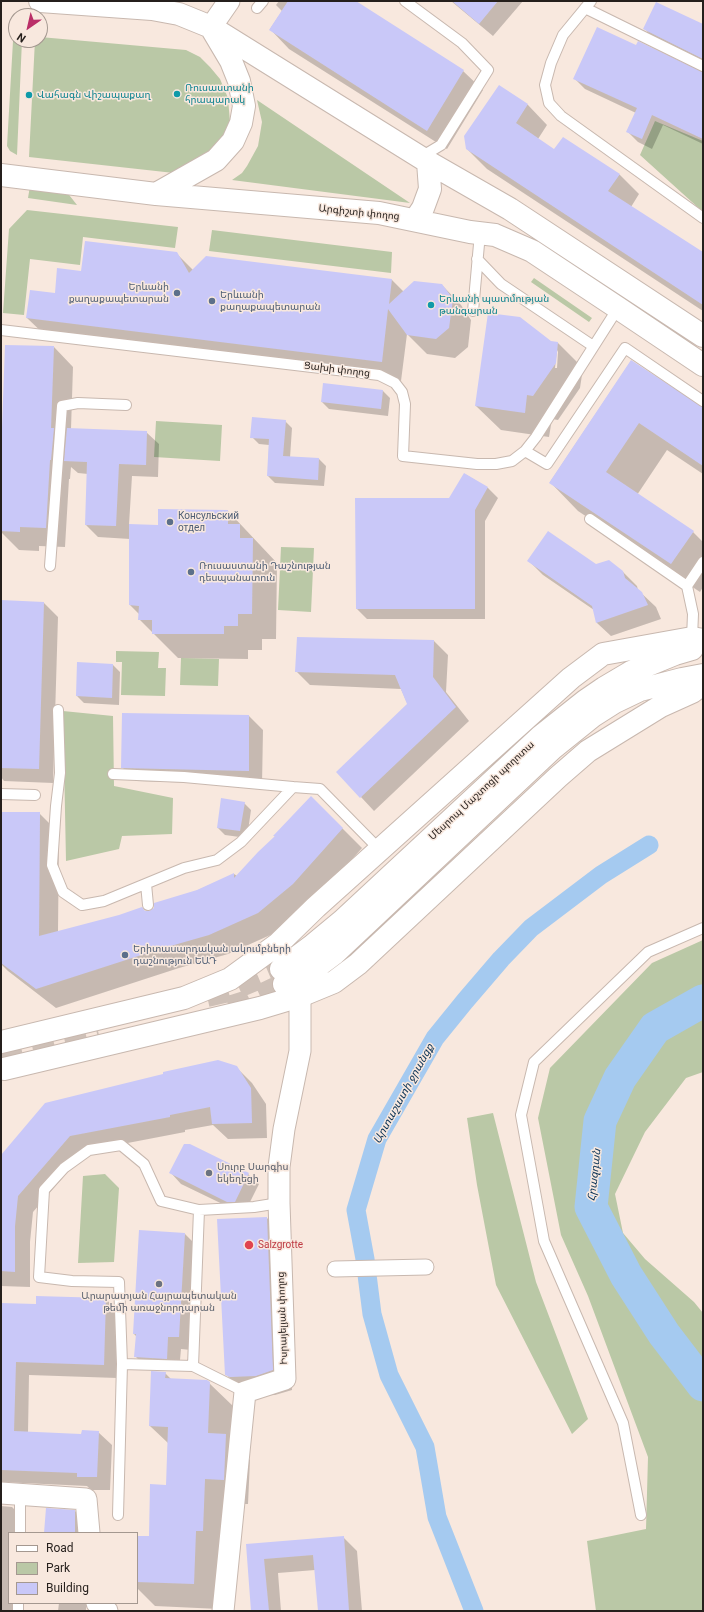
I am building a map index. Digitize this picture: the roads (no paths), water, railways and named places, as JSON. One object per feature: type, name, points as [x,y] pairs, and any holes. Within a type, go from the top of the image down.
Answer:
[{"type":"main road","points":[[40,1],[152,9],[179,14],[211,27],[424,160],[510,209],[703,336]]},
{"type":"main road","points":[[156,194],[216,160],[233,141],[241,123],[244,106],[239,81],[231,61],[211,27]]},
{"type":"main road","points":[[415,220],[423,208],[430,189],[424,160]]},
{"type":"main road","name":"Արգիշտի փողոց","points":[[1,175],[156,194],[380,213],[495,235],[532,251],[703,365]]},
{"type":"main road","points":[[1,1042],[184,998],[230,979],[278,944],[316,907],[572,678],[603,654],[699,641]]},
{"type":"main road","name":"Մեսրոպ Մաշտոցի պողոտա","points":[[288,983],[313,945],[342,921],[541,736],[604,688],[631,672],[674,654],[699,641]]},
{"type":"main road","name":"Մեսրոպ Մաշտոցի պողոտա","points":[[288,983],[318,966],[334,954],[552,749],[593,716],[615,702],[640,690],[703,675]]},
{"type":"main road","points":[[2,1070],[253,1010],[288,983],[334,982],[358,964],[558,777],[588,751],[662,706],[692,692],[703,684]]},
{"type":"street","points":[[211,27],[229,1]]},
{"type":"street","name":"Իսրայելյան փողոց","points":[[245,1392],[285,1380],[279,1167],[284,1128],[300,1051],[288,983]]},
{"type":"street","points":[[335,1269],[426,1267]]},
{"type":"street","points":[[222,1611],[245,1392]]},
{"type":"street","points":[[11,1493],[86,1499],[89,1532]]},
{"type":"street","points":[[98,1604],[107,1611]]},
{"type":"lane","points":[[405,1],[462,43],[488,70],[441,145],[424,160]]},
{"type":"lane","points":[[703,66],[588,4],[563,36],[551,63],[544,85],[549,103],[561,116],[703,218]]},
{"type":"lane","points":[[473,311],[480,233]]},
{"type":"lane","points":[[477,259],[501,284],[593,346]]},
{"type":"lane","name":"Ցախի փողոց","points":[[1,330],[379,375],[395,383],[402,392],[405,404],[403,456],[477,464],[496,464],[512,461],[526,451],[618,308]]},
{"type":"lane","points":[[526,451],[547,464],[625,348],[703,401]]},
{"type":"lane","points":[[50,566],[62,406],[78,403],[126,405]]},
{"type":"lane","points":[[590,518],[687,586],[699,641]]},
{"type":"lane","points":[[687,586],[703,562]]},
{"type":"lane","points":[[58,710],[60,773],[52,865],[63,892],[82,905],[104,901],[184,868],[217,860],[242,842],[293,787]]},
{"type":"lane","points":[[113,774],[184,777],[320,789],[380,850]]},
{"type":"lane","points":[[1,794],[35,795]]},
{"type":"lane","points":[[146,884],[148,905]]},
{"type":"lane","points":[[641,1515],[623,1423],[544,1241],[521,1115],[534,1062],[648,952],[703,928]]},
{"type":"lane","points":[[118,1515],[122,1364],[119,1282],[72,1281],[39,1277],[44,1190],[64,1168],[89,1150],[121,1145],[144,1164],[161,1201],[199,1210],[254,1207],[279,1203]]},
{"type":"lane","points":[[193,1366],[199,1210]]},
{"type":"lane","points":[[122,1364],[193,1366],[245,1392]]},
{"type":"lane","points":[[11,1493],[20,1532]]},
{"type":"waterway","name":"Արտաշատի ջրանցք","points":[[474,1611],[437,1517],[425,1447],[389,1375],[372,1314],[365,1259],[356,1210],[377,1139],[435,1038],[501,959],[531,928],[601,875],[649,845]]},
{"type":"waterway","name":"Հրազդան","points":[[703,1001],[655,1028],[620,1078],[600,1121],[591,1207],[626,1275],[664,1334],[703,1385]]},
{"type":"tunnel","points":[[207,996],[229,991],[281,969]]},
{"type":"tunnel","points":[[229,1007],[248,1001],[284,984]]},
{"type":"tunnel","points":[[1,1058],[99,1035]]},
{"type":"place","name":"Ռուսաստանի հրապարակ","points":[[177,94]]},
{"type":"place","name":"Վահագն Վիշապաքաղ","points":[[29,95]]},
{"type":"place","name":"Երևանի քաղաքապետարան","points":[[177,293]]},
{"type":"place","name":"Երևւանի քաղաքապետարան","points":[[212,301]]},
{"type":"place","name":"Երևանի պատմության թանգարան","points":[[431,305]]},
{"type":"place","name":"Консульский отдел","points":[[170,522]]},
{"type":"place","name":"Ռուսաստանի Դաշնության դեսպանատուն","points":[[191,572]]},
{"type":"place","name":"Երիտասարդական ակումբների դաշնություն ԵԱԴ","points":[[125,955]]},
{"type":"place","name":"Սուրբ Սարգիս եկեղեցի","points":[[209,1173]]},
{"type":"place","name":"Salzgrotte","points":[[249,1245]]},
{"type":"place","name":"Արարատյան Հայրապետական թեմի առաջնորդարան","points":[[159,1284]]}]
